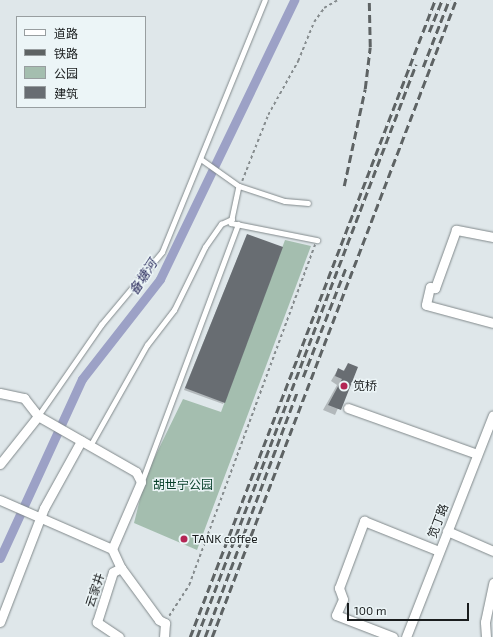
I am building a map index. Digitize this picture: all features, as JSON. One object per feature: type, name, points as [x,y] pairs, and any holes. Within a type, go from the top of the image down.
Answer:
[{"type":"street","points":[[493,237],[456,230],[435,288],[430,287],[426,305],[493,323]]},
{"type":"street","points":[[0,392],[24,398],[40,417],[81,441],[89,448],[136,472],[141,482],[112,549]]},
{"type":"street","points":[[348,408],[477,454]]},
{"type":"street","name":"笕丁路","points":[[406,637],[493,415]]},
{"type":"street","points":[[0,464],[40,417]]},
{"type":"street","points":[[0,622],[40,517],[81,441]]},
{"type":"street","points":[[0,500],[26,510],[112,549],[121,568],[159,620],[166,623],[164,637]]},
{"type":"street","points":[[394,637],[336,615],[343,598],[339,588],[364,521],[439,551]]},
{"type":"street","points":[[447,531],[493,552]]},
{"type":"street","name":"云家井","points":[[119,637],[98,622],[113,572],[121,568]]},
{"type":"street","points":[[486,637],[484,622],[493,583]]},
{"type":"lane","points":[[40,417],[101,325],[162,252],[265,0]]},
{"type":"lane","points":[[201,159],[239,186],[285,201],[308,203]]},
{"type":"lane","points":[[239,186],[231,223],[317,240]]},
{"type":"lane","points":[[89,448],[147,345],[174,310],[206,248],[221,224],[232,219]]},
{"type":"lane","points":[[141,482],[238,224]]},
{"type":"path","points":[[239,186],[268,115],[314,22],[324,8],[338,0]]},
{"type":"path","points":[[166,623],[174,603],[189,585],[317,240]]},
{"type":"green space","name":"胡世宁公园","points":[[285,240],[311,246],[197,550],[134,523],[146,475],[183,399],[221,412]]},
{"type":"building","points":[[247,234],[283,247],[225,403],[185,388]]},
{"type":"building","name":"笕桥","points":[[348,363],[358,367],[341,410],[328,405],[342,379],[335,376],[338,368],[344,371]]},
{"type":"waterway","name":"备塘河","points":[[0,558],[82,379],[160,279],[294,0]]},
{"type":"railway","points":[[344,186],[365,89],[370,47],[369,0]]},
{"type":"railway","points":[[190,637],[435,0]]},
{"type":"railway","points":[[429,32],[442,0]]},
{"type":"railway","points":[[423,67],[449,0]]},
{"type":"railway","points":[[212,637],[456,0]]},
{"type":"railway","points":[[197,637],[416,64]]},
{"type":"railway","points":[[303,377],[346,267]]},
{"type":"railway","points":[[205,637],[297,392]]},
{"type":"place","name":"笕桥","points":[[344,386]]},
{"type":"place","name":"TANK coffee","points":[[184,539]]}]
